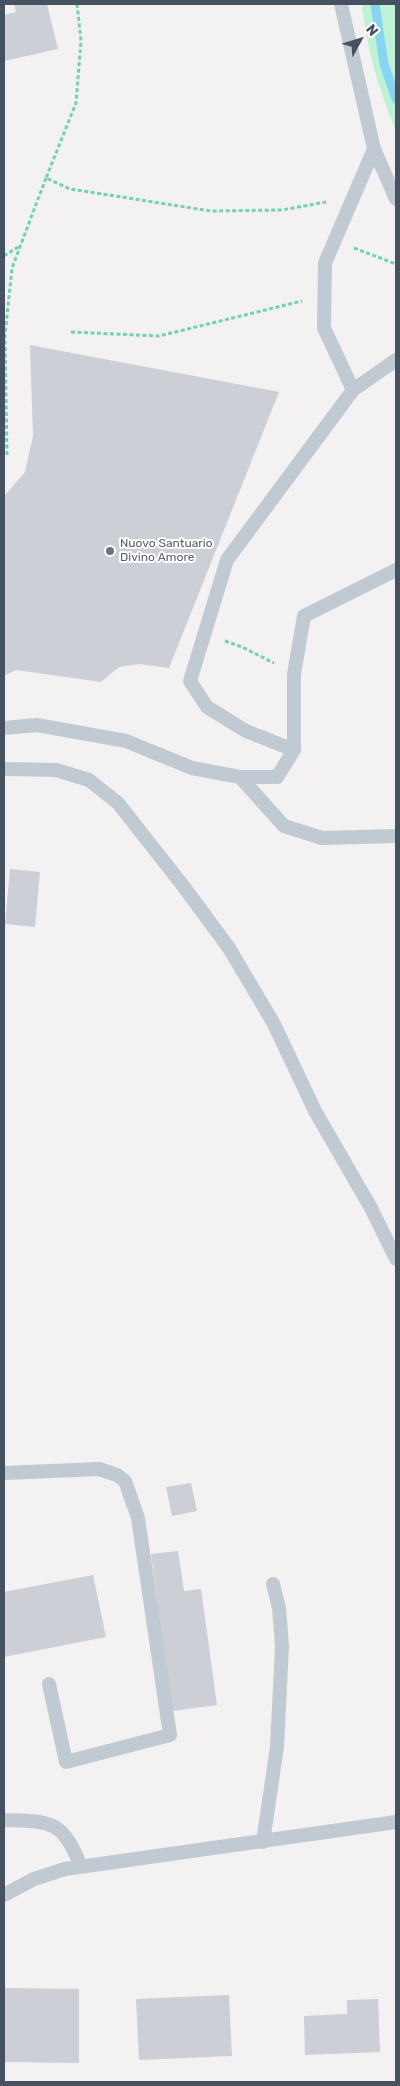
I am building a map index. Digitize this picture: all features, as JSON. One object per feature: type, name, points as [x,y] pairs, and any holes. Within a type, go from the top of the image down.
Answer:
[{"type":"lane","points":[[341,4],[374,149],[396,199]]},
{"type":"lane","points":[[353,390],[324,328],[326,263],[374,149]]},
{"type":"lane","points":[[294,750],[246,731],[206,707],[190,681],[227,560],[353,390],[396,360]]},
{"type":"lane","points":[[4,728],[37,725],[126,741],[192,768],[240,777],[277,777],[294,750],[294,674],[304,616],[396,570]]},
{"type":"lane","points":[[4,769],[56,770],[89,780],[118,803],[229,948],[274,1024],[315,1111],[371,1208],[396,1259]]},
{"type":"lane","points":[[240,777],[284,826],[322,838],[396,836]]},
{"type":"lane","points":[[4,1472],[99,1470],[117,1475],[124,1481],[138,1518],[170,1735],[66,1762],[49,1684]]},
{"type":"lane","points":[[263,1842],[277,1747],[282,1646],[280,1615],[273,1584]]},
{"type":"lane","points":[[4,1820],[38,1822],[59,1828],[72,1845],[81,1867]]},
{"type":"lane","points":[[4,1895],[50,1873],[81,1867],[396,1822]]},
{"type":"path","points":[[7,456],[5,335],[12,268],[76,103],[81,41],[77,4]]},
{"type":"path","points":[[46,178],[70,189],[211,211],[282,210],[354,197]]},
{"type":"path","points":[[335,240],[396,264]]},
{"type":"path","points":[[4,256],[21,245]]},
{"type":"path","points":[[70,332],[159,336],[325,296]]},
{"type":"path","points":[[203,634],[242,647],[294,674]]},
{"type":"green space","points":[[362,4],[396,4],[396,131],[374,69]]},
{"type":"building","points":[[14,4],[47,4],[58,49],[4,61],[4,15],[16,12]]},
{"type":"building","name":"Nuovo Santuario Divino Amore","points":[[30,345],[279,392],[169,668],[139,664],[119,667],[101,682],[16,670],[4,676],[4,496],[25,472],[33,436]]},
{"type":"building","points":[[10,869],[40,872],[35,927],[5,924]]},
{"type":"building","points":[[191,1483],[197,1511],[172,1516],[166,1487]]},
{"type":"building","points":[[178,1551],[184,1591],[201,1589],[217,1705],[172,1711],[151,1554]]},
{"type":"building","points":[[93,1575],[106,1637],[4,1657],[4,1592]]},
{"type":"building","points":[[4,1988],[79,1989],[79,2063],[4,2062]]},
{"type":"building","points":[[229,1995],[232,2056],[139,2060],[136,1999]]},
{"type":"building","points":[[378,1999],[380,2052],[305,2055],[304,2016],[347,2014],[347,2000]]},
{"type":"waterway","points":[[375,4],[384,64],[396,99]]},
{"type":"place","name":"Nuovo Santuario Divino Amore","points":[[110,551]]}]
